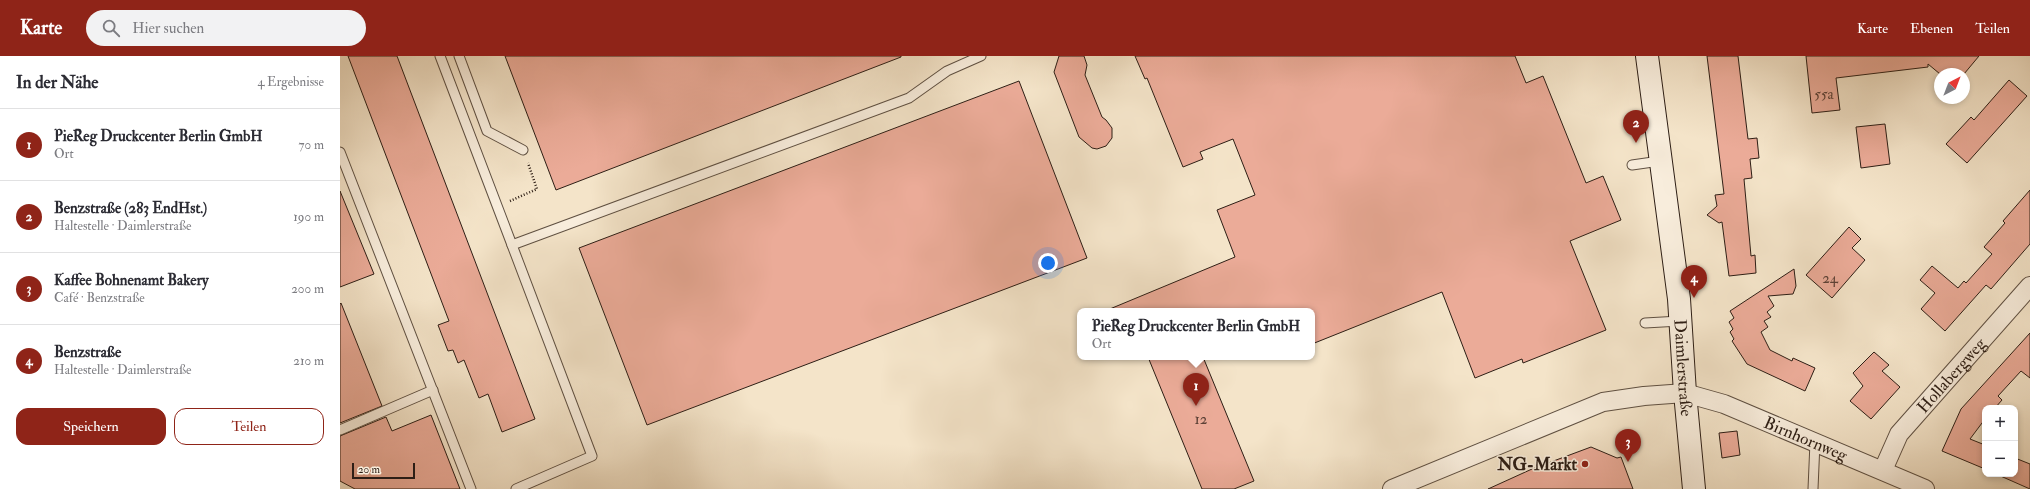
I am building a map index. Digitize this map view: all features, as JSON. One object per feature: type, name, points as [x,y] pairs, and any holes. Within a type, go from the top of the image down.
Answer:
[{"type":"street","name":"Daimlerstraße","points":[[1647,56],[1677,284],[1694,489]]},
{"type":"street","name":"Hollabergweg","points":[[1882,470],[1899,434],[2030,286]]},
{"type":"street","name":"Birnhornweg","points":[[1392,489],[1598,404],[1644,396],[1685,393],[1724,404],[1926,489]]},
{"type":"lane","points":[[440,56],[592,456],[516,489]]},
{"type":"lane","points":[[459,56],[487,131],[523,150]]},
{"type":"lane","points":[[512,245],[908,98],[947,71],[981,56]]},
{"type":"lane","points":[[340,152],[471,489]]},
{"type":"lane","points":[[1632,165],[1660,161]]},
{"type":"lane","points":[[1645,323],[1680,321]]},
{"type":"lane","points":[[340,430],[433,390]]},
{"type":"lane","points":[[1813,489],[1815,442]]},
{"type":"path","points":[[511,200],[537,190],[523,150]]},
{"type":"building","points":[[348,56],[397,56],[535,419],[502,432],[488,394],[479,398],[464,360],[458,363],[453,350],[448,351],[438,325],[449,321]]},
{"type":"building","points":[[505,56],[901,56],[901,57],[556,190]]},
{"type":"building","points":[[1059,56],[1084,56],[1087,65],[1085,75],[1102,117],[1112,128],[1112,138],[1106,146],[1097,149],[1092,148],[1079,137],[1054,72]]},
{"type":"building","points":[[1135,56],[1515,56],[1526,83],[1543,76],[1586,183],[1603,176],[1621,220],[1570,241],[1606,330],[1523,363],[1522,359],[1475,378],[1442,292],[1315,343],[1315,308],[1112,308],[1235,257],[1217,210],[1255,195],[1233,139],[1200,152],[1203,159],[1183,167],[1147,78],[1145,79]]},
{"type":"building","points":[[1707,56],[1738,56],[1748,139],[1757,138],[1759,158],[1750,159],[1752,178],[1744,179],[1751,256],[1755,255],[1756,273],[1729,276],[1722,222],[1719,223],[1707,215],[1717,206],[1715,195],[1724,194]]},
{"type":"building","points":[[1806,56],[1979,56],[1969,68],[1934,69],[1928,64],[1928,67],[1836,78],[1840,110],[1812,113]]},
{"type":"building","points":[[2009,80],[2027,96],[1967,163],[1946,144],[1971,117],[1974,120]]},
{"type":"building","points":[[1019,81],[1087,258],[647,425],[579,248]]},
{"type":"building","points":[[1885,124],[1890,164],[1861,168],[1856,127]]},
{"type":"building","points":[[2030,190],[2030,244],[1991,289],[1986,285],[1945,331],[1921,309],[1935,293],[1920,280],[1932,266],[1958,288],[1964,281],[1966,283],[1992,254],[1984,247],[2005,223],[2003,221]]},
{"type":"building","points":[[340,191],[374,274],[340,287]]},
{"type":"building","points":[[1849,227],[1861,239],[1852,248],[1865,260],[1832,298],[1806,275]]},
{"type":"building","points":[[1794,269],[1796,286],[1793,294],[1768,296],[1774,306],[1767,312],[1771,317],[1764,321],[1768,327],[1761,332],[1770,350],[1792,361],[1793,358],[1815,368],[1805,391],[1747,364],[1732,341],[1734,339],[1730,332],[1733,329],[1729,322],[1734,318],[1730,311]]},
{"type":"building","points":[[341,303],[382,406],[340,423],[340,304]]},
{"type":"building","points":[[2030,333],[2030,378],[2021,371],[1998,396],[2002,400],[1998,405],[1982,405],[1982,423],[1970,439],[1982,444],[1982,468],[1942,451],[1961,409]]},
{"type":"building","points":[[1874,352],[1889,365],[1882,371],[1900,387],[1871,419],[1850,401],[1863,386],[1853,373]]},
{"type":"building","points":[[1149,360],[1204,360],[1254,481],[1234,489],[1202,489]]},
{"type":"building","points":[[431,415],[460,489],[355,489],[340,481],[340,436],[386,417],[392,431]]},
{"type":"building","points":[[1737,431],[1740,455],[1722,458],[1719,433]]},
{"type":"building","name":"NG-Markt","points":[[1591,447],[1617,458],[1621,457],[1633,489],[1488,489],[1532,469]]},
{"type":"building","points":[[2018,459],[2030,464],[2030,489],[2003,477],[2018,477]]},
{"type":"place","name":"Benzstraße (283 EndHst.)","points":[[1636,143]]},
{"type":"place","name":"Benzstraße","points":[[1694,298]]},
{"type":"place","name":"PieReg Druckcenter Berlin GmbH","points":[[1196,406]]},
{"type":"place","name":"Kaffee Bohnenamt Bakery","points":[[1628,462]]},
{"type":"place","name":"NG-Markt","points":[[1585,464]]}]
